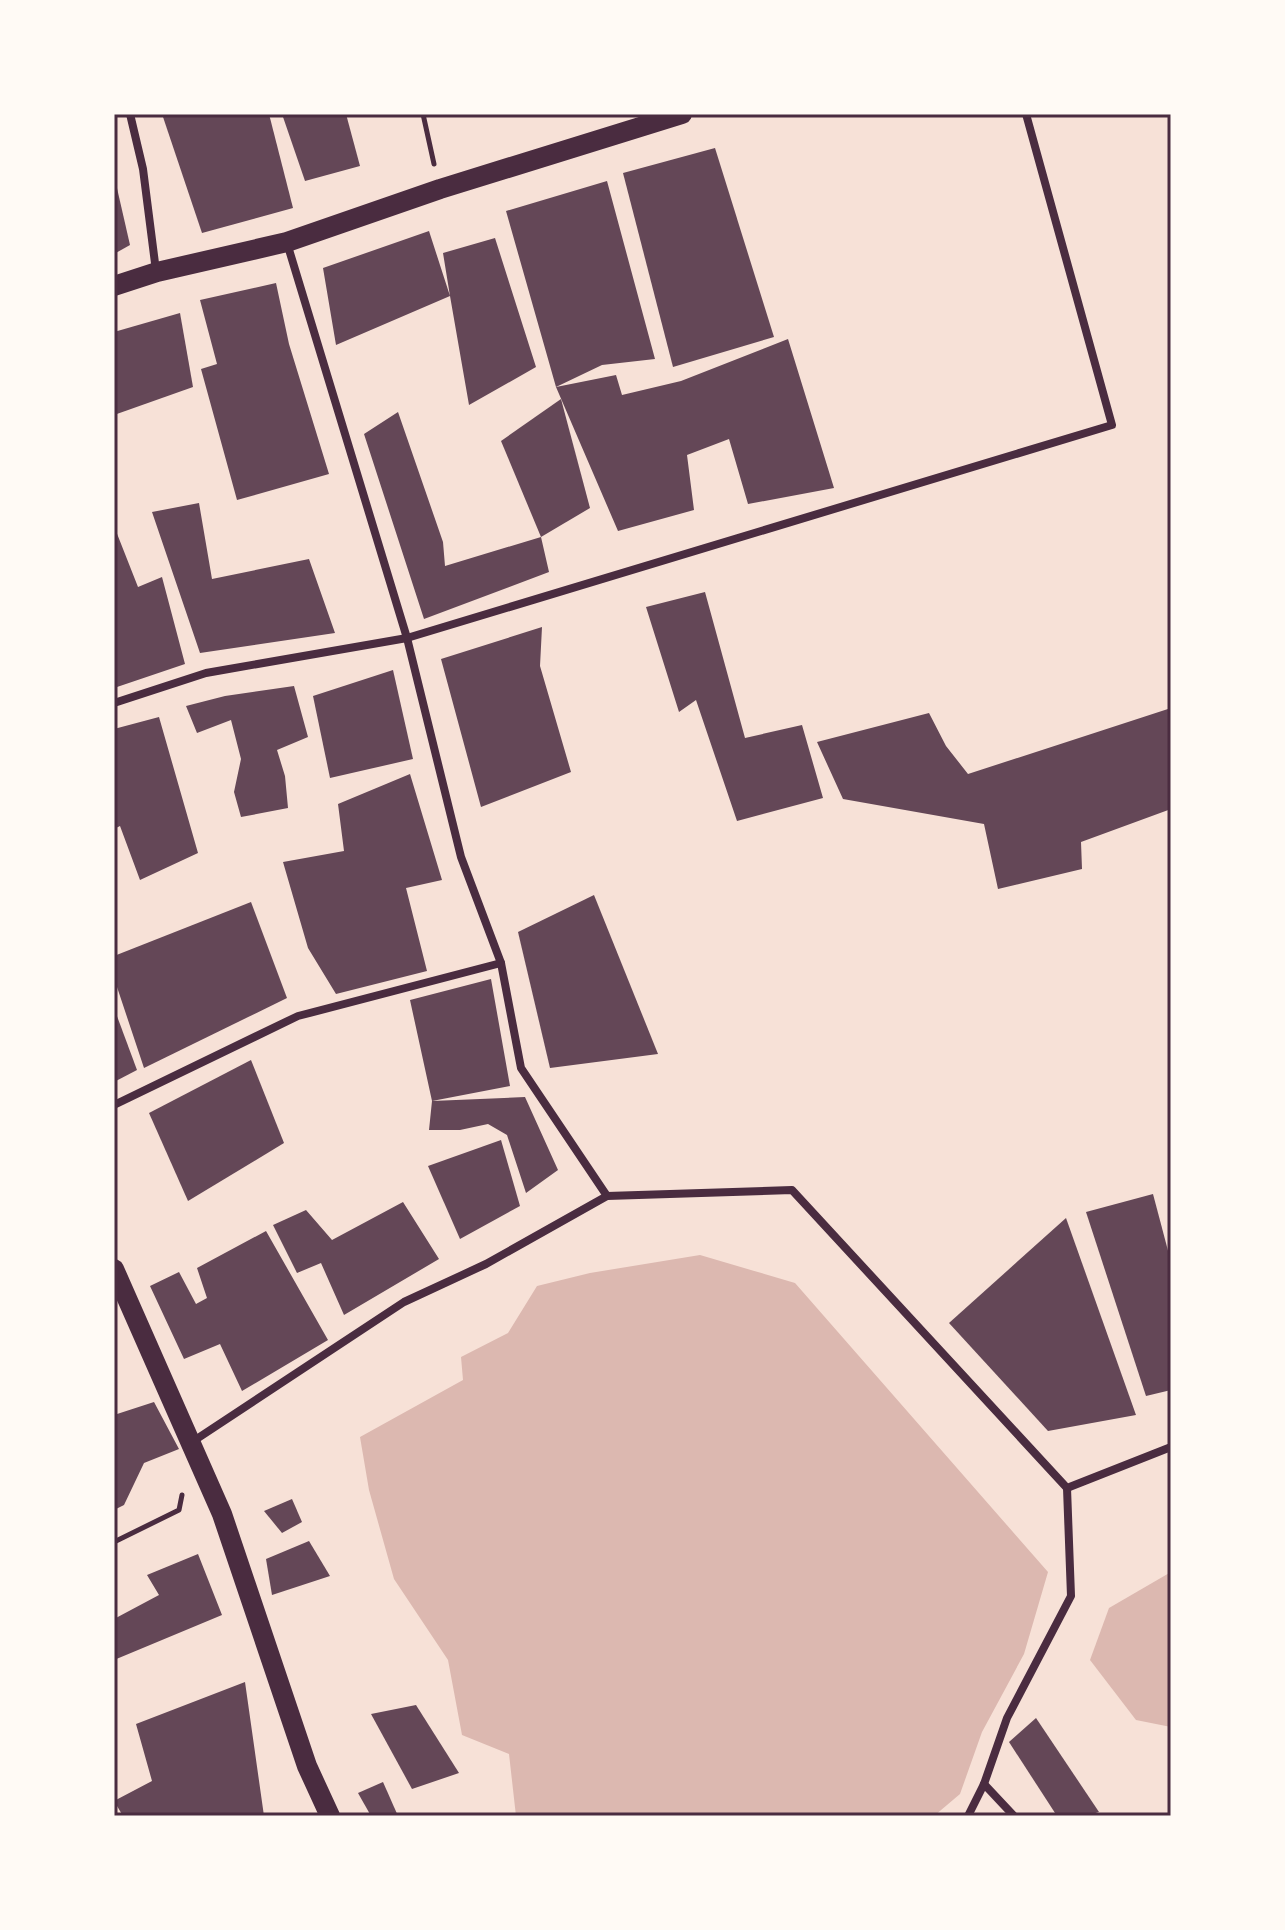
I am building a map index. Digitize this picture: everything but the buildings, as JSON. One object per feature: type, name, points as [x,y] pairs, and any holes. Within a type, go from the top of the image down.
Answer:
[{"type":"main road","points":[[114,286],[157,272],[287,242],[440,189],[682,114]]},
{"type":"main road","points":[[114,1269],[222,1514],[307,1766],[330,1816]]},
{"type":"street","points":[[130,114],[143,169],[157,272]]},
{"type":"street","points":[[114,703],[206,673],[407,638],[1112,425],[1026,114]]},
{"type":"street","points":[[287,242],[407,638],[461,857],[501,963],[521,1068],[607,1196]]},
{"type":"street","points":[[114,1105],[298,1016],[501,963]]},
{"type":"street","points":[[192,1443],[404,1302],[486,1264],[607,1196],[792,1190],[1067,1488],[1071,1596],[1007,1718],[984,1784],[968,1816]]},
{"type":"street","points":[[1067,1488],[1171,1447]]},
{"type":"street","points":[[984,1784],[1014,1816]]},
{"type":"path","points":[[423,114],[440,189]]},
{"type":"path","points":[[114,1542],[179,1510],[192,1443]]},
{"type":"shaded area","points":[[700,1255],[795,1283],[1048,1572],[1024,1654],[982,1732],[960,1794],[934,1816],[516,1816],[509,1754],[462,1735],[448,1660],[394,1579],[369,1490],[360,1437],[463,1380],[461,1357],[508,1333],[537,1286],[590,1273]]},
{"type":"shaded area","points":[[1171,1572],[1171,1727],[1136,1720],[1090,1660],[1109,1608]]}]
